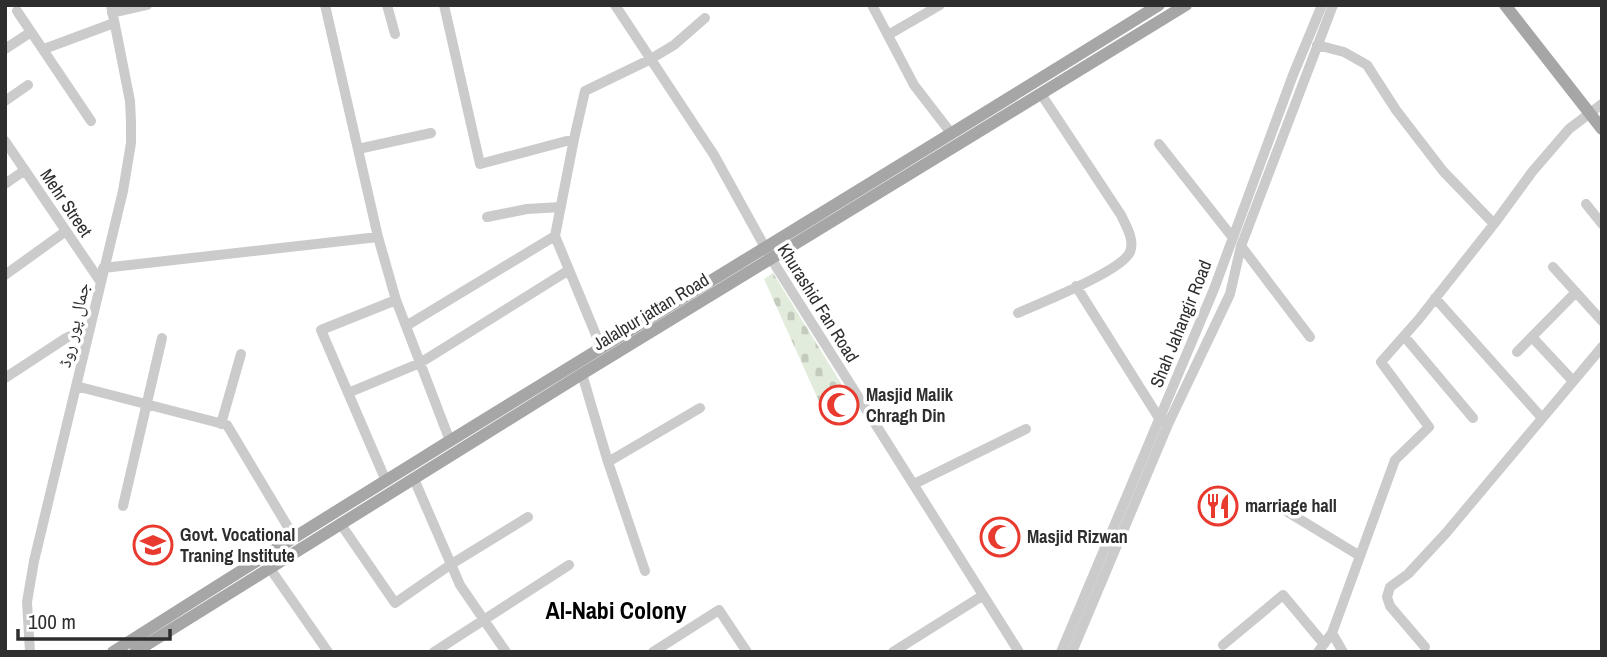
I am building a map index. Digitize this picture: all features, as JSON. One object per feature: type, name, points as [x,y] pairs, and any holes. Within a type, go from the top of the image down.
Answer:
[{"type":"main road","name":"Jalalpur jattan Road","points":[[135,652],[269,566],[294,537],[1159,5]]},
{"type":"main road","name":"Jalalpur jattan Road","points":[[113,652],[283,551],[340,523],[414,479],[1186,5]]},
{"type":"main road","points":[[1506,5],[1602,129]]},
{"type":"main road","points":[[1099,43],[1104,56]]},
{"type":"main road","points":[[686,295],[690,309]]},
{"type":"main road","points":[[436,450],[437,464]]},
{"type":"street","points":[[44,49],[112,14],[147,5]]},
{"type":"street","points":[[325,5],[378,237],[396,300],[450,441]]},
{"type":"street","points":[[387,5],[395,34]]},
{"type":"street","points":[[444,5],[480,164],[574,139]]},
{"type":"street","name":"Khurashid Fan Road","points":[[615,5],[714,155],[772,260],[1019,652]]},
{"type":"street","points":[[872,5],[914,85],[951,133]]},
{"type":"street","points":[[888,35],[940,5]]},
{"type":"street","name":"Shah Jahangir Road","points":[[1061,652],[1164,420],[1293,75],[1322,5]]},
{"type":"street","points":[[1072,652],[1164,420],[1230,294],[1241,246],[1333,5]]},
{"type":"street","points":[[17,11],[91,121]]},
{"type":"street","name":"جمال پور روڈ","points":[[30,652],[27,602],[47,503],[123,191],[131,143],[130,101],[112,14]]},
{"type":"street","points":[[601,347],[555,236],[585,91],[674,45],[705,18]]},
{"type":"street","points":[[5,49],[31,32]]},
{"type":"street","points":[[1317,44],[1344,52],[1367,65],[1396,110],[1443,171],[1494,224]]},
{"type":"street","points":[[5,101],[28,85]]},
{"type":"street","points":[[1018,313],[1121,263],[1131,252],[1131,237],[1121,215],[1041,94]]},
{"type":"street","points":[[1223,645],[1283,594],[1321,648],[1332,633],[1395,460],[1429,427],[1381,365],[1383,359],[1494,224],[1532,172],[1569,130],[1602,104]]},
{"type":"street","points":[[358,149],[431,133]]},
{"type":"street","name":"Mehr Street","points":[[5,141],[100,281]]},
{"type":"street","points":[[1158,144],[1233,238]]},
{"type":"street","points":[[5,184],[25,170]]},
{"type":"street","points":[[1586,204],[1602,224]]},
{"type":"street","points":[[487,217],[527,209],[561,208]]},
{"type":"street","points":[[5,275],[66,232]]},
{"type":"street","points":[[406,326],[555,236]]},
{"type":"street","points":[[103,268],[378,237]]},
{"type":"street","points":[[1241,246],[1310,337]]},
{"type":"street","points":[[1553,267],[1602,321]]},
{"type":"street","points":[[348,393],[420,363],[569,270]]},
{"type":"street","points":[[1076,286],[1164,420]]},
{"type":"street","points":[[1517,352],[1576,292]]},
{"type":"street","points":[[1434,298],[1542,418]]},
{"type":"street","points":[[386,481],[320,330],[396,300]]},
{"type":"street","points":[[5,378],[66,338],[88,328]]},
{"type":"street","points":[[1404,336],[1473,418]]},
{"type":"street","points":[[1532,337],[1573,381]]},
{"type":"street","points":[[123,506],[162,338]]},
{"type":"street","points":[[1424,648],[1390,606],[1387,597],[1390,587],[1408,574],[1446,533],[1602,347]]},
{"type":"street","points":[[221,424],[241,354]]},
{"type":"street","points":[[582,374],[645,571]]},
{"type":"street","points":[[76,386],[227,425],[294,537]]},
{"type":"street","points":[[608,462],[700,408]]},
{"type":"street","points":[[914,484],[1026,429]]},
{"type":"street","points":[[414,479],[460,586],[506,652]]},
{"type":"street","points":[[1286,511],[1360,556]]},
{"type":"street","points":[[340,523],[395,603],[528,517]]},
{"type":"street","points":[[434,652],[569,565]]},
{"type":"street","points":[[269,566],[328,652]]},
{"type":"street","points":[[893,652],[982,596]]},
{"type":"street","points":[[659,650],[719,610],[747,652]]},
{"type":"street","points":[[1332,633],[1343,652]]},
{"type":"green space","points":[[773,273],[844,388],[822,408],[764,279]]},
{"type":"place","name":"Masjid Malik Chragh Din","points":[[839,405]]},
{"type":"place","name":"marriage hall","points":[[1218,506]]},
{"type":"place","name":"Masjid Rizwan","points":[[1000,537]]},
{"type":"place","name":"Govt. Vocational Traning Institute","points":[[153,545]]},
{"type":"district","name":"Al-Nabi Colony","points":[[616,611]]}]
